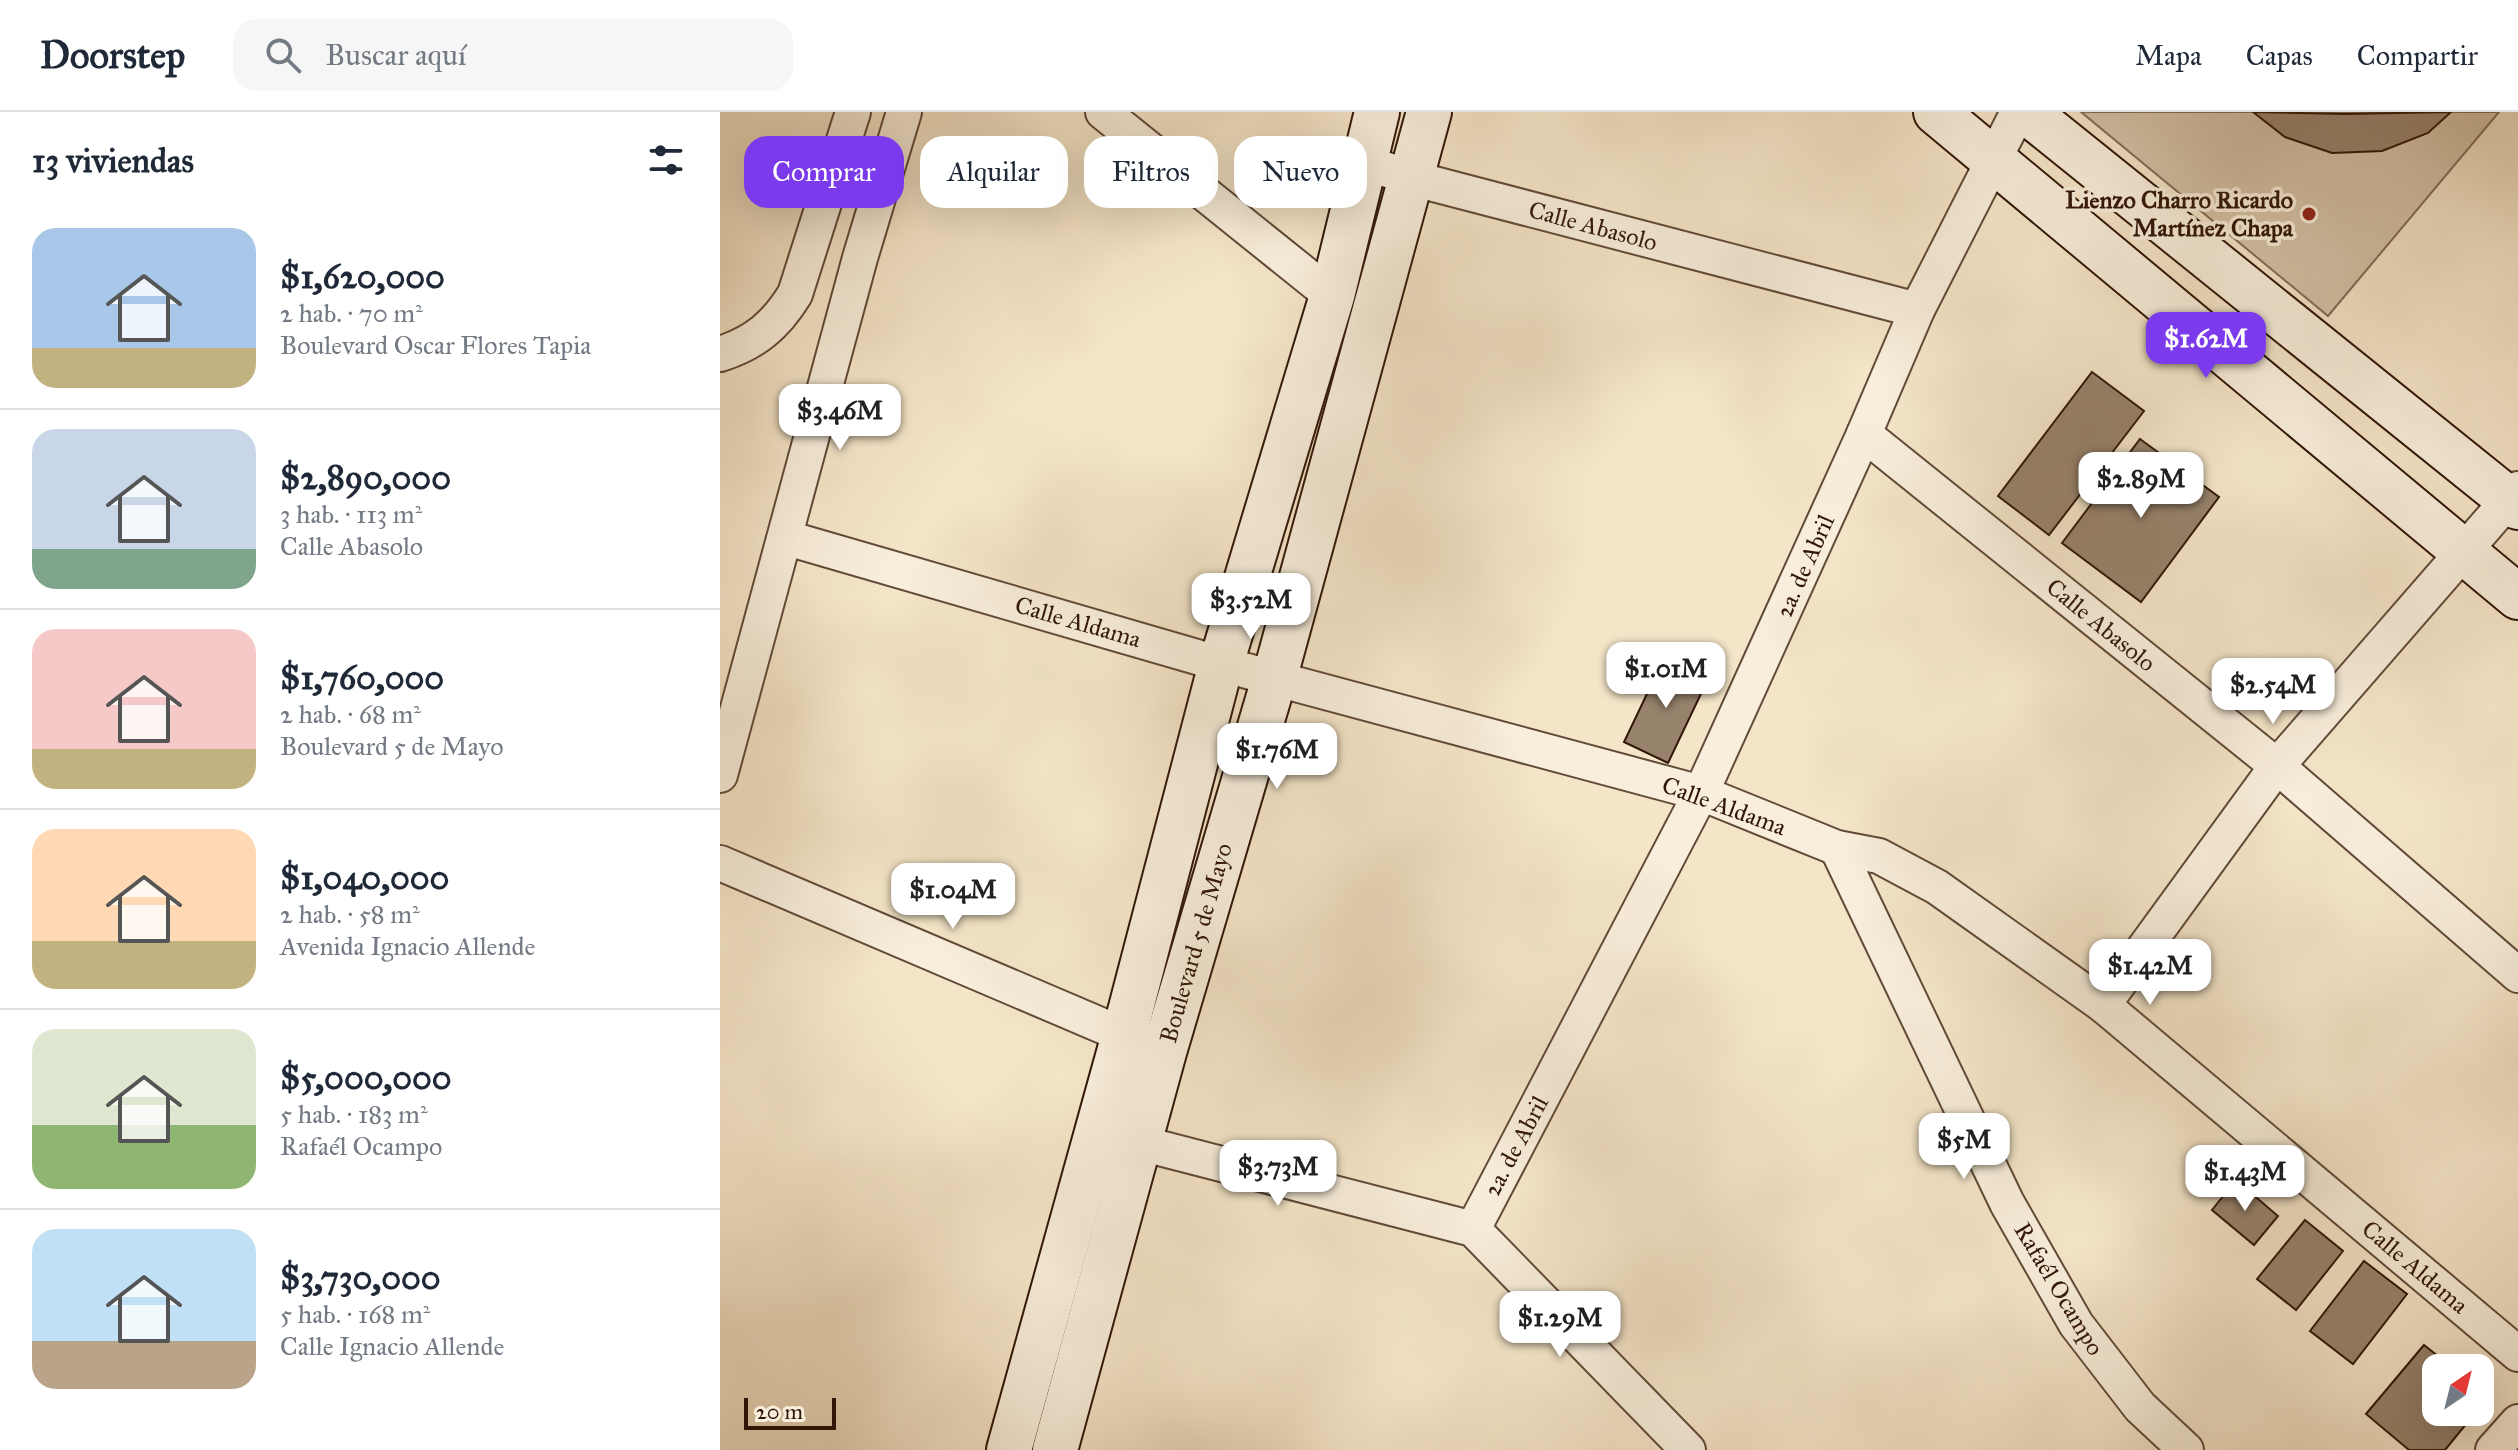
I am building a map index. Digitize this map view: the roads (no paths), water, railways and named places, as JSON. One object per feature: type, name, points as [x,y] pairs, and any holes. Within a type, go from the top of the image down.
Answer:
[{"type":"street","points":[[720,354],[756,339],[779,320],[795,294],[819,229],[853,112]]},
{"type":"street","points":[[720,775],[787,538],[860,258],[904,112]]},
{"type":"street","points":[[1103,112],[1332,296]]},
{"type":"street","name":"Boulevard 5 de Mayo","points":[[1367,150],[1377,112]]},
{"type":"street","name":"Boulevard 5 de Mayo","points":[[1055,1450],[1164,1052],[1275,676],[1429,112]]},
{"type":"street","points":[[1936,112],[2518,597]]},
{"type":"street","name":"2a. de Abril","points":[[1473,1229],[1701,793],[1917,310],[1992,157],[2018,112]]},
{"type":"street","points":[[2027,112],[2515,498],[2464,551],[2277,766],[2103,1005]]},
{"type":"street","name":"Calle Abasolo","points":[[1367,163],[1411,178],[1917,310]]},
{"type":"street","name":"Boulevard 5 de Mayo","points":[[1009,1450],[1124,1035],[1221,664],[1332,296],[1353,208]]},
{"type":"street","name":"Calle Abasolo","points":[[1864,434],[2277,766],[2518,975]]},
{"type":"street","name":"Calle Aldama","points":[[787,538],[1221,664],[1275,676],[1701,793],[1837,848],[1879,856],[1908,869],[2103,1005],[2518,1354]]},
{"type":"street","name":"Rafaél Ocampo","points":[[1837,848],[2007,1203],[2076,1324],[2140,1407],[2186,1450]]},
{"type":"street","points":[[720,863],[1164,1052]]},
{"type":"street","points":[[1097,1132],[1473,1229],[1688,1450]]},
{"type":"street","points":[[2493,1450],[2518,1422]]},
{"type":"place","name":"Lienzo Charro Ricardo Martínez Chapa","points":[[2309,214]]}]
